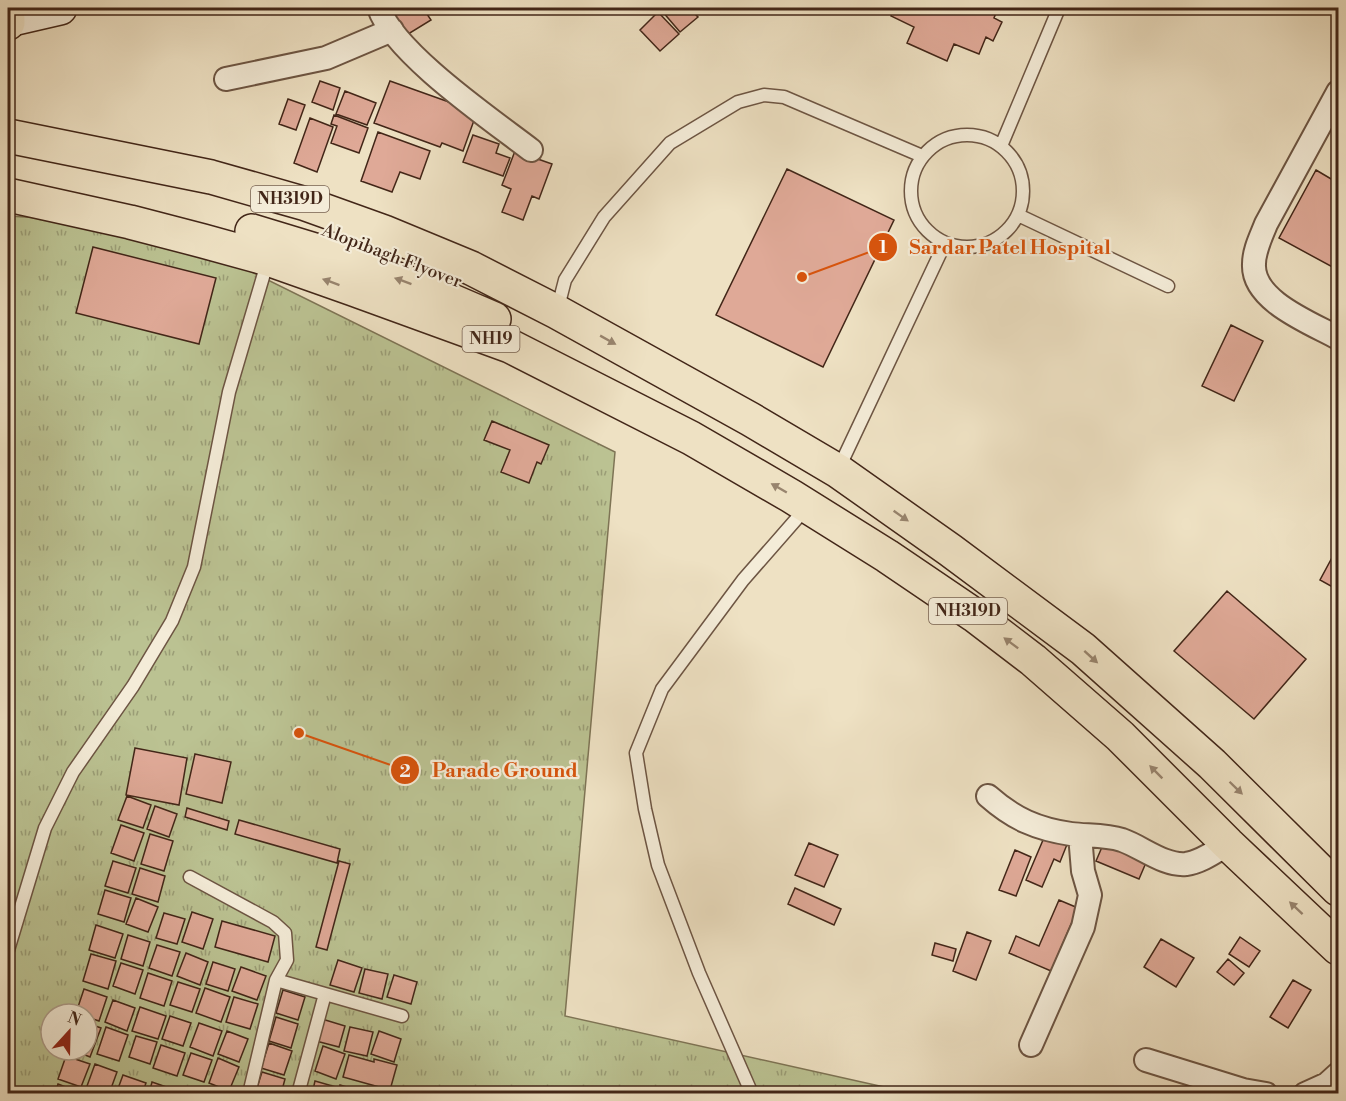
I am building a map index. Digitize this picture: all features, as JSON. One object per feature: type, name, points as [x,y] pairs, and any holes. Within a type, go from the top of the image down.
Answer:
[{"type":"highway","name":"NH319D","points":[[8,135],[211,177],[306,204],[384,232],[471,268],[522,322],[691,438],[852,533],[974,615],[1033,660],[1120,736],[1228,844],[1338,948]]},
{"type":"highway","name":"Alopibagh Flyover","points":[[8,151],[166,184],[241,204],[395,255],[522,322]]},
{"type":"highway","name":"Alopibagh Flyover","points":[[8,176],[113,196],[233,226],[331,255],[522,322]]},
{"type":"highway","points":[[8,195],[130,222],[268,259]]},
{"type":"highway","name":"NH19","points":[[268,259],[446,323],[522,322]]},
{"type":"highway","name":"NH319D","points":[[522,322],[750,419],[838,471],[874,496],[1083,649],[1212,764],[1338,889]]},
{"type":"highway","points":[[852,533],[874,496]]},
{"type":"main road","points":[[8,21],[60,8]]},
{"type":"street","points":[[379,8],[398,40],[450,87],[531,150]]},
{"type":"street","points":[[226,79],[326,58],[392,30]]},
{"type":"street","points":[[1338,92],[1266,224],[1257,245],[1253,266],[1259,286],[1270,300],[1338,338]]},
{"type":"street","points":[[988,796],[1006,812],[1028,823],[1080,834],[1119,839],[1174,864],[1194,862],[1228,844]]},
{"type":"street","points":[[1031,1046],[1083,927],[1090,895],[1083,871],[1080,834]]},
{"type":"street","points":[[1146,1060],[1243,1090],[1266,1094]]},
{"type":"street","points":[[1305,1094],[1327,1083],[1338,1074]]},
{"type":"lane","points":[[1001,146],[1059,8]]},
{"type":"lane","points":[[522,322],[565,280],[604,217],[670,142],[738,102],[764,95],[784,97],[922,156]]},
{"type":"lane","points":[[968,135],[985,137],[1001,146],[1014,159],[1022,175],[1024,193],[1012,227],[998,239],[981,246],[963,248],[945,243],[931,234],[919,221],[912,206],[910,188],[914,172],[922,156],[935,144],[951,137],[968,135]]},
{"type":"lane","points":[[1018,215],[1168,285]]},
{"type":"lane","points":[[838,471],[945,243]]},
{"type":"lane","points":[[8,950],[45,828],[74,772],[133,686],[172,621],[195,567],[229,392],[268,259]]},
{"type":"lane","points":[[752,1094],[699,973],[658,865],[645,809],[636,753],[662,689],[743,580],[807,506]]},
{"type":"lane","points":[[190,877],[273,922],[285,933],[287,960],[276,980],[249,1094]]},
{"type":"lane","points":[[276,980],[402,1016]]},
{"type":"lane","points":[[298,1094],[325,994]]},
{"type":"green space","points":[[8,216],[157,225],[615,452],[565,1016],[911,1093],[8,1093]]},
{"type":"building","points":[[388,8],[423,8],[431,20],[405,36]]},
{"type":"building","points":[[666,8],[689,8],[698,17],[680,32],[662,11]]},
{"type":"building","points":[[895,8],[998,8],[994,18],[1002,22],[993,41],[986,37],[979,54],[954,44],[947,61],[907,43],[914,27],[891,16]]},
{"type":"building","points":[[658,12],[679,34],[660,51],[640,30]]},
{"type":"building","points":[[320,81],[340,88],[333,110],[312,102]]},
{"type":"building","points":[[390,81],[477,112],[463,151],[442,143],[440,147],[374,123]]},
{"type":"building","points":[[345,91],[376,103],[367,125],[336,114]]},
{"type":"building","points":[[288,99],[305,105],[296,130],[279,124]]},
{"type":"building","points":[[334,115],[368,128],[359,153],[331,143],[337,126],[331,124]]},
{"type":"building","points":[[310,118],[333,127],[317,172],[294,163]]},
{"type":"building","points":[[378,132],[430,151],[420,179],[400,172],[392,192],[361,181]]},
{"type":"building","points":[[473,135],[499,144],[496,153],[510,158],[503,176],[463,162]]},
{"type":"building","points":[[515,151],[552,164],[539,199],[532,196],[523,220],[502,212],[511,189],[502,185]]},
{"type":"building","points":[[787,169],[894,220],[823,367],[716,315]]},
{"type":"building","points":[[1316,170],[1338,183],[1338,200],[1334,208],[1338,211],[1338,270],[1279,238]]},
{"type":"building","points":[[93,247],[216,278],[199,344],[76,313]]},
{"type":"building","points":[[1231,325],[1263,341],[1234,401],[1202,386]]},
{"type":"building","points":[[492,421],[549,445],[541,464],[537,462],[529,483],[501,472],[510,450],[484,440]]},
{"type":"building","points":[[1334,554],[1338,556],[1338,590],[1320,580]]},
{"type":"building","points":[[1227,591],[1306,659],[1254,719],[1174,651]]},
{"type":"building","points":[[135,748],[187,758],[179,805],[126,795]]},
{"type":"building","points":[[195,754],[231,762],[222,803],[186,794]]},
{"type":"building","points":[[127,796],[151,805],[143,828],[118,820]]},
{"type":"building","points":[[155,806],[177,814],[169,837],[147,829]]},
{"type":"building","points":[[187,808],[229,821],[227,830],[185,817]]},
{"type":"building","points":[[239,820],[340,849],[337,863],[235,834]]},
{"type":"building","points":[[121,825],[144,833],[134,861],[111,853]]},
{"type":"building","points":[[1046,833],[1068,842],[1060,862],[1054,859],[1042,887],[1026,880]]},
{"type":"building","points":[[150,834],[173,841],[164,871],[141,864]]},
{"type":"building","points":[[1105,840],[1148,858],[1139,879],[1096,861]]},
{"type":"building","points":[[809,843],[838,855],[824,887],[795,875]]},
{"type":"building","points":[[1015,850],[1031,857],[1016,896],[999,890]]},
{"type":"building","points":[[113,861],[136,868],[128,893],[105,886]]},
{"type":"building","points":[[339,861],[350,864],[327,950],[316,947]]},
{"type":"building","points":[[140,868],[165,876],[158,902],[132,894]]},
{"type":"building","points":[[795,888],[841,909],[834,925],[788,904]]},
{"type":"building","points":[[105,890],[131,898],[124,922],[98,914]]},
{"type":"building","points":[[136,898],[158,907],[148,932],[126,924]]},
{"type":"building","points":[[1059,900],[1078,908],[1051,971],[1009,953],[1016,936],[1039,946]]},
{"type":"building","points":[[192,912],[213,919],[203,949],[182,942]]},
{"type":"building","points":[[164,913],[185,919],[177,944],[156,938]]},
{"type":"building","points":[[222,921],[275,936],[268,962],[215,947]]},
{"type":"building","points":[[96,925],[123,934],[115,958],[89,950]]},
{"type":"building","points":[[967,932],[991,941],[976,980],[953,971]]},
{"type":"building","points":[[128,935],[150,942],[143,966],[121,959]]},
{"type":"building","points":[[1240,937],[1260,951],[1249,967],[1229,954]]},
{"type":"building","points":[[1161,939],[1194,958],[1176,987],[1144,967]]},
{"type":"building","points":[[935,943],[956,949],[953,961],[932,955]]},
{"type":"building","points":[[157,945],[180,952],[172,976],[149,968]]},
{"type":"building","points":[[186,953],[208,962],[200,985],[177,976]]},
{"type":"building","points":[[91,954],[116,961],[108,989],[83,981]]},
{"type":"building","points":[[1228,959],[1244,973],[1234,985],[1217,972]]},
{"type":"building","points":[[338,960],[362,968],[354,992],[330,985]]},
{"type":"building","points":[[213,962],[235,969],[228,991],[206,984]]},
{"type":"building","points":[[121,963],[143,970],[135,994],[113,986]]},
{"type":"building","points":[[241,967],[266,976],[257,1000],[232,991]]},
{"type":"building","points":[[365,969],[388,974],[382,999],[359,993]]},
{"type":"building","points":[[148,973],[172,981],[164,1006],[140,998]]},
{"type":"building","points":[[394,975],[417,982],[411,1004],[387,997]]},
{"type":"building","points":[[1293,980],[1311,990],[1288,1028],[1270,1017]]},
{"type":"building","points":[[178,982],[200,989],[192,1012],[170,1005]]},
{"type":"building","points":[[205,988],[230,997],[221,1022],[196,1013]]},
{"type":"building","points":[[84,989],[107,997],[99,1021],[99,1002],[80,1002]]},
{"type":"building","points":[[283,990],[305,997],[298,1020],[276,1013]]},
{"type":"building","points":[[234,997],[258,1004],[250,1029],[226,1022]]},
{"type":"building","points":[[113,1000],[135,1008],[127,1031],[105,1022]]},
{"type":"building","points":[[140,1007],[166,1016],[158,1039],[132,1031]]},
{"type":"building","points":[[170,1016],[191,1023],[183,1046],[162,1039]]},
{"type":"building","points":[[276,1017],[298,1024],[291,1048],[269,1041]]},
{"type":"building","points":[[322,1019],[345,1026],[339,1047],[316,1041]]},
{"type":"building","points":[[199,1023],[222,1031],[213,1056],[190,1047]]},
{"type":"building","points":[[106,1027],[128,1035],[119,1061],[99,1055]]},
{"type":"building","points":[[350,1027],[373,1032],[367,1056],[344,1051]]},
{"type":"building","points":[[227,1031],[248,1039],[239,1062],[218,1054]]},
{"type":"building","points":[[379,1031],[401,1039],[394,1062],[371,1054]]},
{"type":"building","points":[[136,1036],[157,1042],[150,1064],[129,1057]]},
{"type":"building","points":[[269,1043],[292,1051],[284,1075],[261,1068]]},
{"type":"building","points":[[161,1045],[185,1053],[177,1076],[153,1068]]},
{"type":"building","points":[[323,1046],[345,1054],[336,1079],[315,1071]]},
{"type":"building","points":[[191,1053],[212,1060],[204,1082],[183,1075]]},
{"type":"building","points":[[349,1055],[397,1065],[390,1090],[343,1077]]},
{"type":"building","points":[[218,1058],[239,1067],[229,1091],[209,1083]]},
{"type":"building","points":[[64,1062],[90,1064],[81,1087],[58,1079]]},
{"type":"building","points":[[95,1064],[117,1072],[109,1094],[87,1086]]},
{"type":"building","points":[[262,1072],[285,1079],[281,1094],[255,1094]]},
{"type":"building","points":[[123,1075],[146,1083],[142,1094],[116,1094]]},
{"type":"building","points":[[315,1081],[336,1087],[334,1094],[312,1094]]},
{"type":"building","points":[[152,1082],[175,1090],[174,1094],[149,1094]]},
{"type":"building","points":[[58,1084],[81,1093],[81,1094],[55,1094]]},
{"type":"building","points":[[340,1085],[370,1094],[337,1094]]},
{"type":"place","name":"Sardar Patel Hospital","points":[[802,277]]},
{"type":"place","name":"Parade Ground","points":[[299,733]]}]
